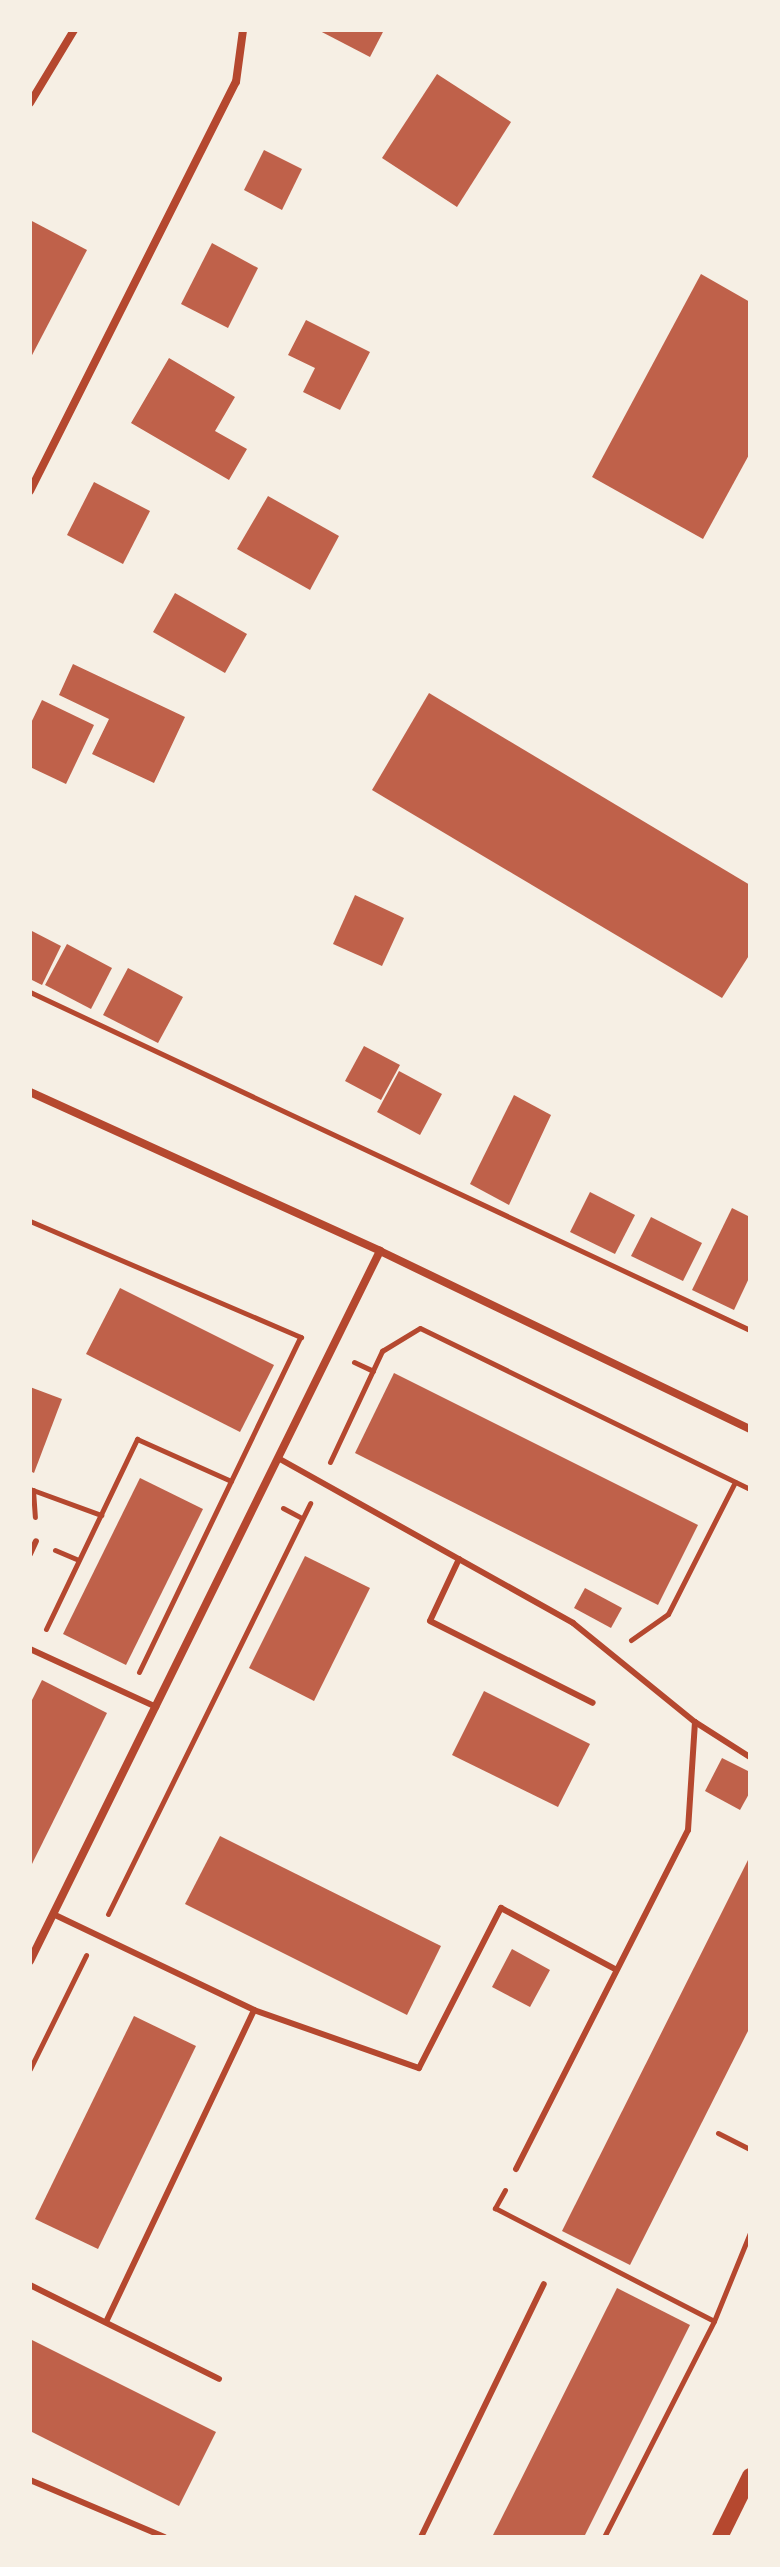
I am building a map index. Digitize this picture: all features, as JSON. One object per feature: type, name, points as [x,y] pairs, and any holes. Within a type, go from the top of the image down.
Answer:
[{"type":"main road","points":[[720,2537],[750,2476]]},
{"type":"street","points":[[30,103],[74,30]]},
{"type":"street","points":[[30,491],[236,82],[243,30]]},
{"type":"street","points":[[30,1092],[380,1251],[750,1429]]},
{"type":"street","points":[[30,1961],[380,1251]]},
{"type":"lane","points":[[278,1458],[573,1623],[695,1722],[750,1757]]},
{"type":"lane","points":[[30,1554],[36,1541]]},
{"type":"lane","points":[[459,1559],[430,1621],[593,1703]]},
{"type":"lane","points":[[33,1650],[156,1707]]},
{"type":"lane","points":[[516,2169],[688,1830],[695,1722]]},
{"type":"lane","points":[[53,1914],[254,2010],[419,2068],[501,1908],[615,1969]]},
{"type":"lane","points":[[106,2322],[254,2010]]},
{"type":"lane","points":[[421,2537],[544,2284]]},
{"type":"lane","points":[[30,2285],[219,2379]]},
{"type":"lane","points":[[30,2480],[164,2537]]},
{"type":"path","points":[[30,992],[750,1330]]},
{"type":"path","points":[[30,1221],[331,1350],[373,1371]]},
{"type":"path","points":[[30,2069],[382,1351],[420,1328],[750,1489]]},
{"type":"path","points":[[129,1694],[300,1337]]},
{"type":"path","points":[[33,1650],[137,1439],[231,1481],[302,1518]]},
{"type":"path","points":[[611,1654],[668,1614],[735,1482]]},
{"type":"path","points":[[30,1489],[101,1515]]},
{"type":"path","points":[[718,2133],[750,2149]]},
{"type":"path","points":[[516,2169],[495,2208],[714,2321]]},
{"type":"path","points":[[604,2537],[714,2321],[750,2233]]},
{"type":"building","points":[[318,30],[384,30],[370,57]]},
{"type":"building","points":[[437,74],[511,122],[457,207],[382,158]]},
{"type":"building","points":[[264,150],[302,169],[282,210],[244,190]]},
{"type":"building","points":[[30,220],[87,250],[30,359]]},
{"type":"building","points":[[212,243],[258,268],[228,328],[181,304]]},
{"type":"building","points":[[701,274],[750,302],[750,453],[703,539],[592,477]]},
{"type":"building","points":[[306,320],[370,352],[340,410],[303,392],[315,368],[288,355]]},
{"type":"building","points":[[169,358],[235,397],[215,431],[247,449],[229,480],[131,423]]},
{"type":"building","points":[[94,482],[150,511],[123,564],[67,535]]},
{"type":"building","points":[[268,496],[339,536],[310,590],[237,549]]},
{"type":"building","points":[[175,593],[247,634],[225,673],[153,632]]},
{"type":"building","points":[[73,664],[185,717],[154,783],[92,754],[109,719],[59,695]]},
{"type":"building","points":[[429,693],[750,885],[750,954],[722,998],[372,790]]},
{"type":"building","points":[[42,700],[94,725],[66,784],[30,767],[30,725]]},
{"type":"building","points":[[355,895],[404,918],[382,966],[333,944]]},
{"type":"building","points":[[30,930],[61,946],[42,985],[30,979]]},
{"type":"building","points":[[67,944],[112,968],[91,1009],[45,985]]},
{"type":"building","points":[[128,968],[183,997],[158,1043],[103,1015]]},
{"type":"building","points":[[364,1046],[400,1065],[381,1100],[345,1081]]},
{"type":"building","points":[[399,1071],[442,1094],[420,1135],[377,1112]]},
{"type":"building","points":[[514,1095],[551,1115],[509,1205],[470,1184]]},
{"type":"building","points":[[590,1192],[635,1215],[615,1254],[570,1232]]},
{"type":"building","points":[[732,1208],[750,1217],[750,1276],[734,1310],[692,1290]]},
{"type":"building","points":[[651,1217],[702,1243],[683,1281],[631,1256]]},
{"type":"building","points":[[120,1288],[274,1365],[240,1432],[86,1354]]},
{"type":"building","points":[[394,1373],[698,1525],[658,1605],[355,1453]]},
{"type":"building","points":[[30,1387],[62,1399],[34,1473],[30,1471]]},
{"type":"building","points":[[140,1478],[203,1509],[126,1665],[63,1634]]},
{"type":"building","points":[[305,1556],[370,1588],[314,1701],[249,1668]]},
{"type":"building","points":[[585,1588],[622,1608],[611,1628],[574,1608]]},
{"type":"building","points":[[42,1680],[107,1713],[30,1868],[30,1704]]},
{"type":"building","points":[[484,1691],[590,1744],[558,1807],[452,1755]]},
{"type":"building","points":[[722,1758],[750,1772],[750,1792],[740,1810],[705,1791]]},
{"type":"building","points":[[220,1836],[441,1946],[407,2015],[185,1904]]},
{"type":"building","points":[[750,1856],[750,2027],[630,2265],[562,2231]]},
{"type":"building","points":[[512,1949],[550,1970],[530,2007],[492,1987]]},
{"type":"building","points":[[134,2016],[196,2046],[98,2249],[35,2219]]},
{"type":"building","points":[[617,2288],[690,2325],[584,2537],[492,2537]]},
{"type":"building","points":[[30,2339],[216,2432],[179,2506],[30,2431]]}]
